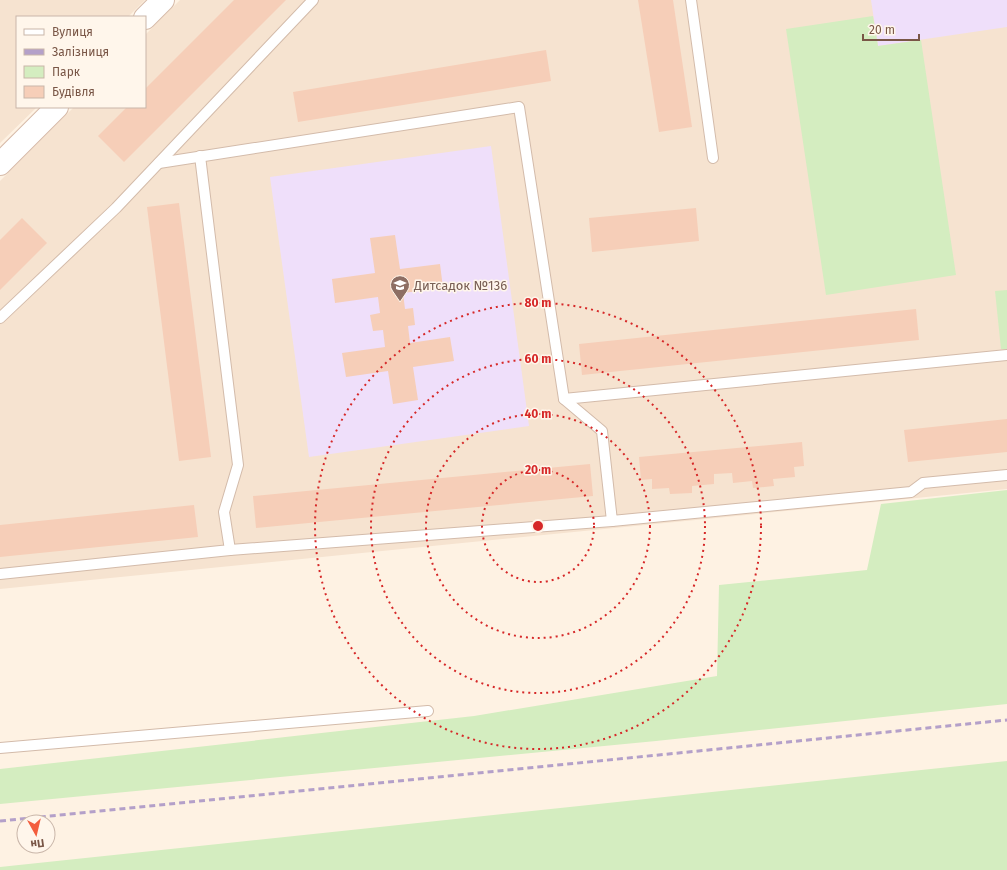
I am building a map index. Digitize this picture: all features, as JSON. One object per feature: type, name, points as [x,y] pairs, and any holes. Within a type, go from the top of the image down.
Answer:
[{"type":"main road","points":[[146,17],[163,0]]},
{"type":"main road","points":[[0,164],[56,108]]},
{"type":"lane","points":[[0,318],[116,208],[313,0]]},
{"type":"lane","points":[[691,0],[713,158]]},
{"type":"lane","points":[[159,163],[519,108],[564,399],[602,431],[612,521]]},
{"type":"lane","points":[[200,156],[238,465],[224,512],[230,550]]},
{"type":"lane","points":[[564,399],[1007,355]]},
{"type":"lane","points":[[0,574],[230,550],[612,521],[911,492],[923,483],[1007,475]]},
{"type":"lane","points":[[0,748],[428,711]]},
{"type":"shaded area","points":[[0,0],[145,0],[129,16],[16,16],[16,108],[36,108],[0,143]]},
{"type":"shaded area","points":[[180,0],[1007,0],[1007,489],[0,589],[0,181],[73,108],[146,108],[146,34]]},
{"type":"shaded area","points":[[871,0],[1007,0],[1007,27],[878,46]]},
{"type":"shaded area","name":"Дитсадок №136","points":[[491,146],[529,426],[309,457],[270,177]]},
{"type":"green space","points":[[873,16],[878,46],[921,40],[956,275],[826,295],[786,29]]},
{"type":"green space","points":[[1007,290],[1007,349],[1001,349],[995,291]]},
{"type":"green space","points":[[1007,490],[1007,704],[656,741],[0,804],[0,769],[474,716],[717,676],[719,585],[867,570],[881,504]]},
{"type":"green space","points":[[1007,761],[1007,870],[0,870],[0,867]]},
{"type":"building","points":[[234,0],[286,0],[124,162],[98,136],[126,108],[146,108],[146,88]]},
{"type":"building","points":[[638,0],[673,0],[692,127],[659,132]]},
{"type":"building","points":[[546,50],[551,81],[298,122],[293,92]]},
{"type":"building","points":[[179,203],[211,457],[179,461],[147,207]]},
{"type":"building","points":[[696,208],[699,241],[592,252],[589,218]]},
{"type":"building","points":[[22,218],[47,243],[0,290],[0,240]]},
{"type":"building","points":[[395,235],[400,269],[440,264],[443,288],[403,293],[405,309],[413,308],[415,325],[408,326],[410,343],[450,337],[454,361],[413,367],[418,400],[393,404],[388,371],[346,377],[342,353],[385,347],[383,330],[373,331],[370,315],[380,313],[378,297],[335,303],[332,279],[375,273],[370,238]]},
{"type":"building","points":[[916,309],[919,340],[582,375],[579,344]]},
{"type":"building","points":[[1007,419],[1007,452],[908,462],[904,430]]},
{"type":"building","points":[[802,442],[804,466],[794,467],[795,477],[773,479],[774,486],[753,488],[752,481],[733,483],[732,473],[714,474],[714,484],[692,486],[692,493],[670,494],[669,488],[652,489],[652,479],[641,480],[639,457]]},
{"type":"building","points":[[590,464],[593,496],[256,528],[253,496]]},
{"type":"building","points":[[194,505],[198,537],[0,557],[0,525]]},
{"type":"railway","points":[[0,821],[1007,720]]},
{"type":"place","name":"Дитсадок №136","points":[[400,302]]}]
